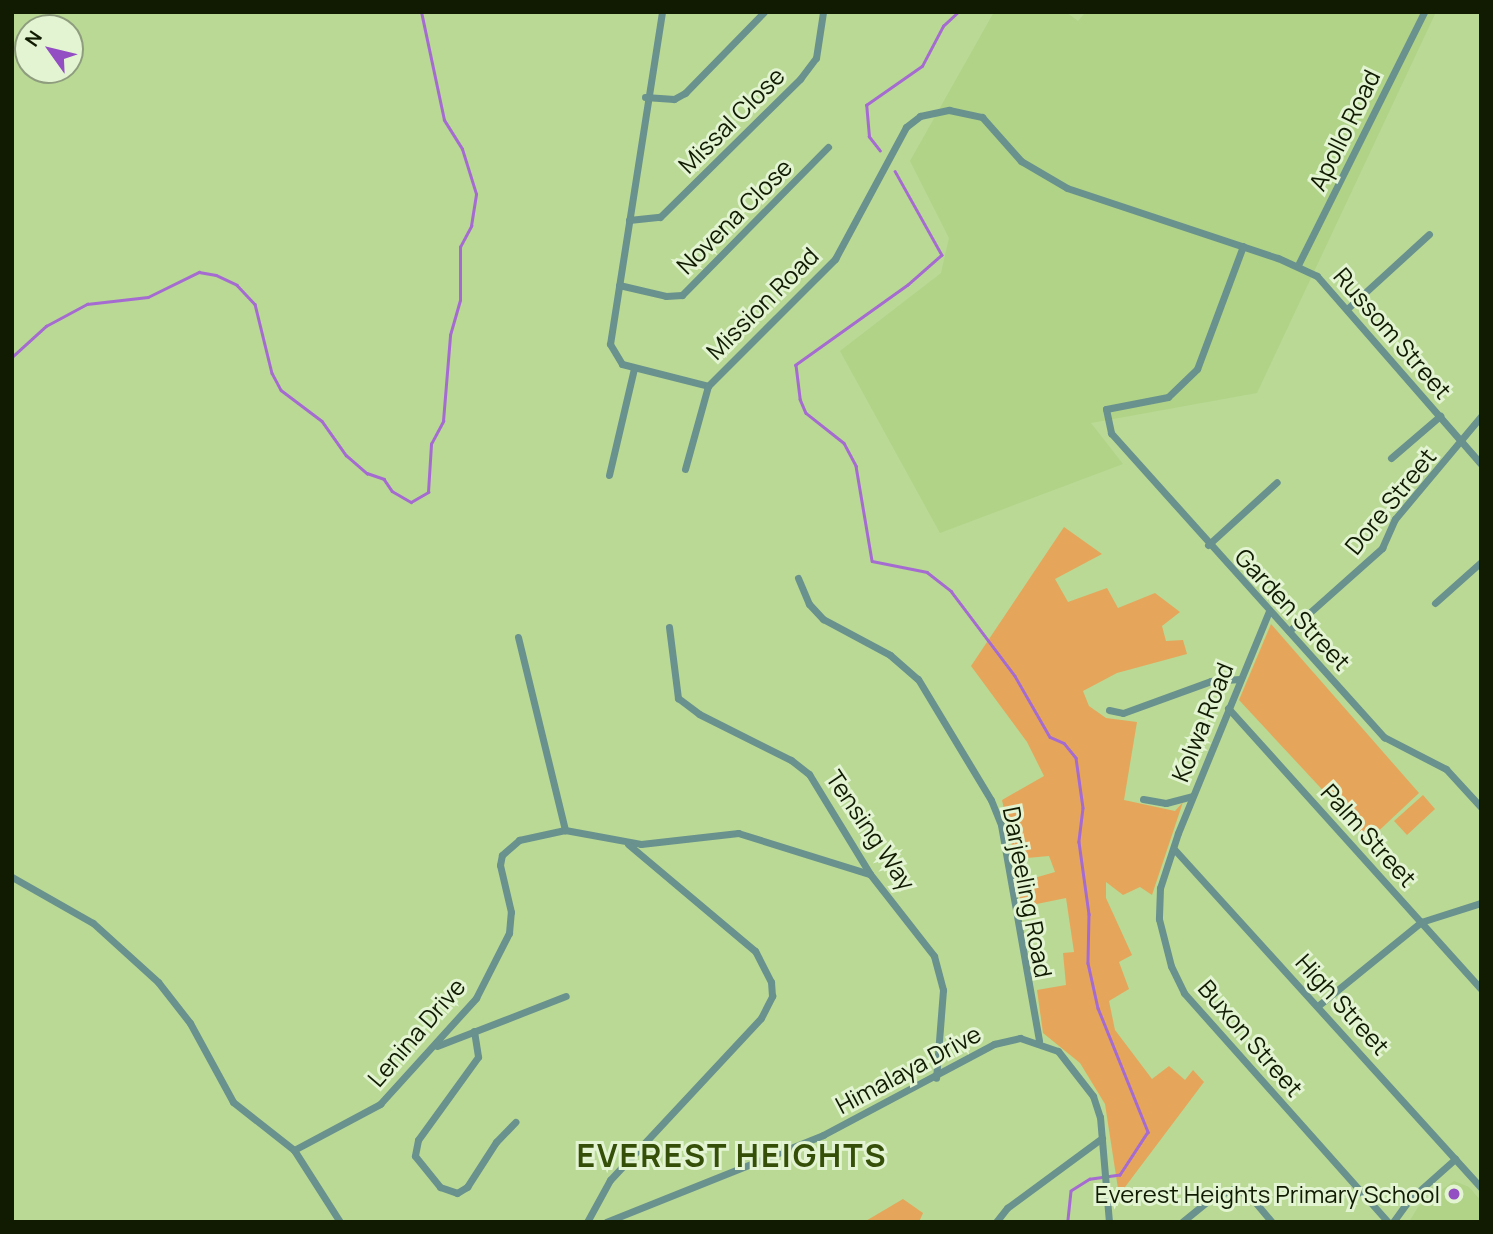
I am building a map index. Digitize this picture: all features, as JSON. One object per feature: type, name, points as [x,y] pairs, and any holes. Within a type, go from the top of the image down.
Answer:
[{"type":"street","points":[[609,475],[634,368],[622,364],[612,352],[645,97],[662,12]]},
{"type":"street","points":[[645,97],[674,99],[685,93],[764,12]]},
{"type":"street","name":"Missal Close","points":[[629,220],[660,217],[800,79],[816,58],[823,12]]},
{"type":"street","name":"Apollo Road","points":[[1298,265],[1424,12]]},
{"type":"street","name":"Mission Road","points":[[634,368],[708,386],[825,271],[841,248],[895,141],[913,122],[935,111],[982,117],[1021,161],[1067,188],[1298,265]]},
{"type":"street","name":"Novena Close","points":[[619,285],[666,296],[682,295],[828,147]]},
{"type":"street","points":[[1347,309],[1429,234]]},
{"type":"street","name":"Garden Street","points":[[1242,246],[1191,378],[1168,397],[1106,409],[1114,439],[1384,737],[1446,769],[1481,807]]},
{"type":"street","name":"Russom Street","points":[[1298,265],[1317,276],[1481,464]]},
{"type":"street","points":[[685,469],[708,386]]},
{"type":"street","points":[[1391,458],[1440,416]]},
{"type":"street","name":"Dore Street","points":[[1289,631],[1382,548],[1404,506],[1462,443],[1481,416]]},
{"type":"street","points":[[1208,545],[1277,482]]},
{"type":"street","points":[[1435,603],[1481,562]]},
{"type":"street","name":"Darjeeling Road","points":[[798,578],[809,604],[822,619],[890,655],[912,673],[992,800],[1001,825],[1039,1041]]},
{"type":"street","name":"Kolwa Road","points":[[1174,849],[1192,796],[1269,611]]},
{"type":"street","name":"Tensing Way","points":[[669,627],[678,698],[699,714],[801,766],[822,790],[870,874],[922,936],[941,971],[936,1078]]},
{"type":"street","points":[[518,637],[565,830],[628,843],[738,833],[870,874]]},
{"type":"street","points":[[1109,710],[1118,714],[1211,681],[1240,679]]},
{"type":"street","name":"Palm Street","points":[[1228,708],[1481,989]]},
{"type":"street","points":[[1143,799],[1166,803],[1192,796]]},
{"type":"street","name":"Lenina Drive","points":[[294,1150],[380,1104],[476,998],[509,933],[511,912],[501,874],[502,855],[519,840],[565,830]]},
{"type":"street","points":[[587,1222],[610,1180],[761,1018],[772,996],[771,982],[755,951],[628,843]]},
{"type":"street","name":"High Street","points":[[1174,849],[1319,1005],[1481,1188]]},
{"type":"street","name":"Buxon Street","points":[[1174,849],[1158,904],[1175,979],[1391,1222]]},
{"type":"street","points":[[12,877],[77,911],[132,957],[180,1008],[233,1102],[294,1150],[340,1222]]},
{"type":"street","points":[[1319,1005],[1421,922],[1481,903]]},
{"type":"street","points":[[433,1047],[566,996]]},
{"type":"street","points":[[474,1031],[478,1057],[418,1140],[415,1156],[440,1187],[457,1193],[467,1187],[496,1142],[515,1122]]},
{"type":"street","name":"Himalaya Drive","points":[[606,1222],[812,1140],[1008,1039],[1039,1041]]},
{"type":"street","points":[[1039,1041],[1058,1051],[1084,1080],[1097,1107],[1109,1222]]},
{"type":"street","points":[[996,1222],[1007,1208],[1102,1138]]},
{"type":"street","points":[[1391,1222],[1455,1159]]},
{"type":"street","points":[[1182,1222],[1210,1199],[1233,1189],[1250,1196],[1272,1222]]},
{"type":"shaded area","points":[[994,12],[1066,12],[1078,21],[1086,12],[1436,12],[1257,393],[1091,423],[1123,464],[940,533],[840,351],[941,273],[949,238],[910,161]]},
{"type":"shaded area","points":[[1064,527],[1102,554],[1055,579],[1068,602],[1107,588],[1118,608],[1155,593],[1180,612],[1162,626],[1166,641],[1183,640],[1187,654],[1117,673],[1083,691],[1089,706],[1106,718],[1137,722],[1124,800],[1175,811],[1183,802],[1152,895],[1140,887],[1123,895],[1106,882],[1106,898],[1132,955],[1119,962],[1129,989],[1109,1001],[1115,1030],[1152,1079],[1169,1066],[1185,1080],[1193,1070],[1204,1082],[1119,1195],[1105,1104],[1080,1063],[1043,1033],[1037,990],[1066,985],[1063,953],[1074,952],[1066,898],[1022,907],[1017,883],[1055,872],[1049,856],[1015,859],[1002,800],[1044,776],[1027,742],[971,666]]},
{"type":"shaded area","points":[[1271,624],[1419,793],[1369,840],[1239,700]]},
{"type":"shaded area","points":[[1423,795],[1435,809],[1407,835],[1394,821]]},
{"type":"shaded area","name":"Everest Heights Primary School","points":[[1454,1181],[1469,1187],[1481,1201],[1481,1222],[1409,1222],[1418,1207]]},
{"type":"shaded area","points":[[903,1199],[923,1213],[919,1222],[864,1222]]},
{"type":"waterway","points":[[12,357],[46,326],[87,304],[148,297],[199,272],[216,275],[237,285],[255,304],[272,373],[281,390],[322,421],[346,455],[367,473],[384,479],[392,491],[411,502],[428,492],[431,444],[443,421],[450,335],[460,300],[460,247],[471,226],[476,194],[462,149],[444,120],[421,12]]},
{"type":"waterway","points":[[880,151],[869,137],[866,105],[922,66],[943,26],[958,12]]},
{"type":"waterway","points":[[895,171],[942,255],[908,285],[796,365],[800,399],[806,413],[844,443],[856,466],[872,561],[927,572],[951,591],[1015,676],[1050,737],[1064,743],[1076,758],[1083,808],[1079,842],[1089,914],[1088,963],[1098,1008],[1148,1132],[1120,1175],[1090,1179],[1071,1191],[1068,1222]]},
{"type":"place","name":"Everest Heights Primary School","points":[[1454,1194]]},
{"type":"district","name":"EVEREST HEIGHTS","points":[[732,1155]]}]
